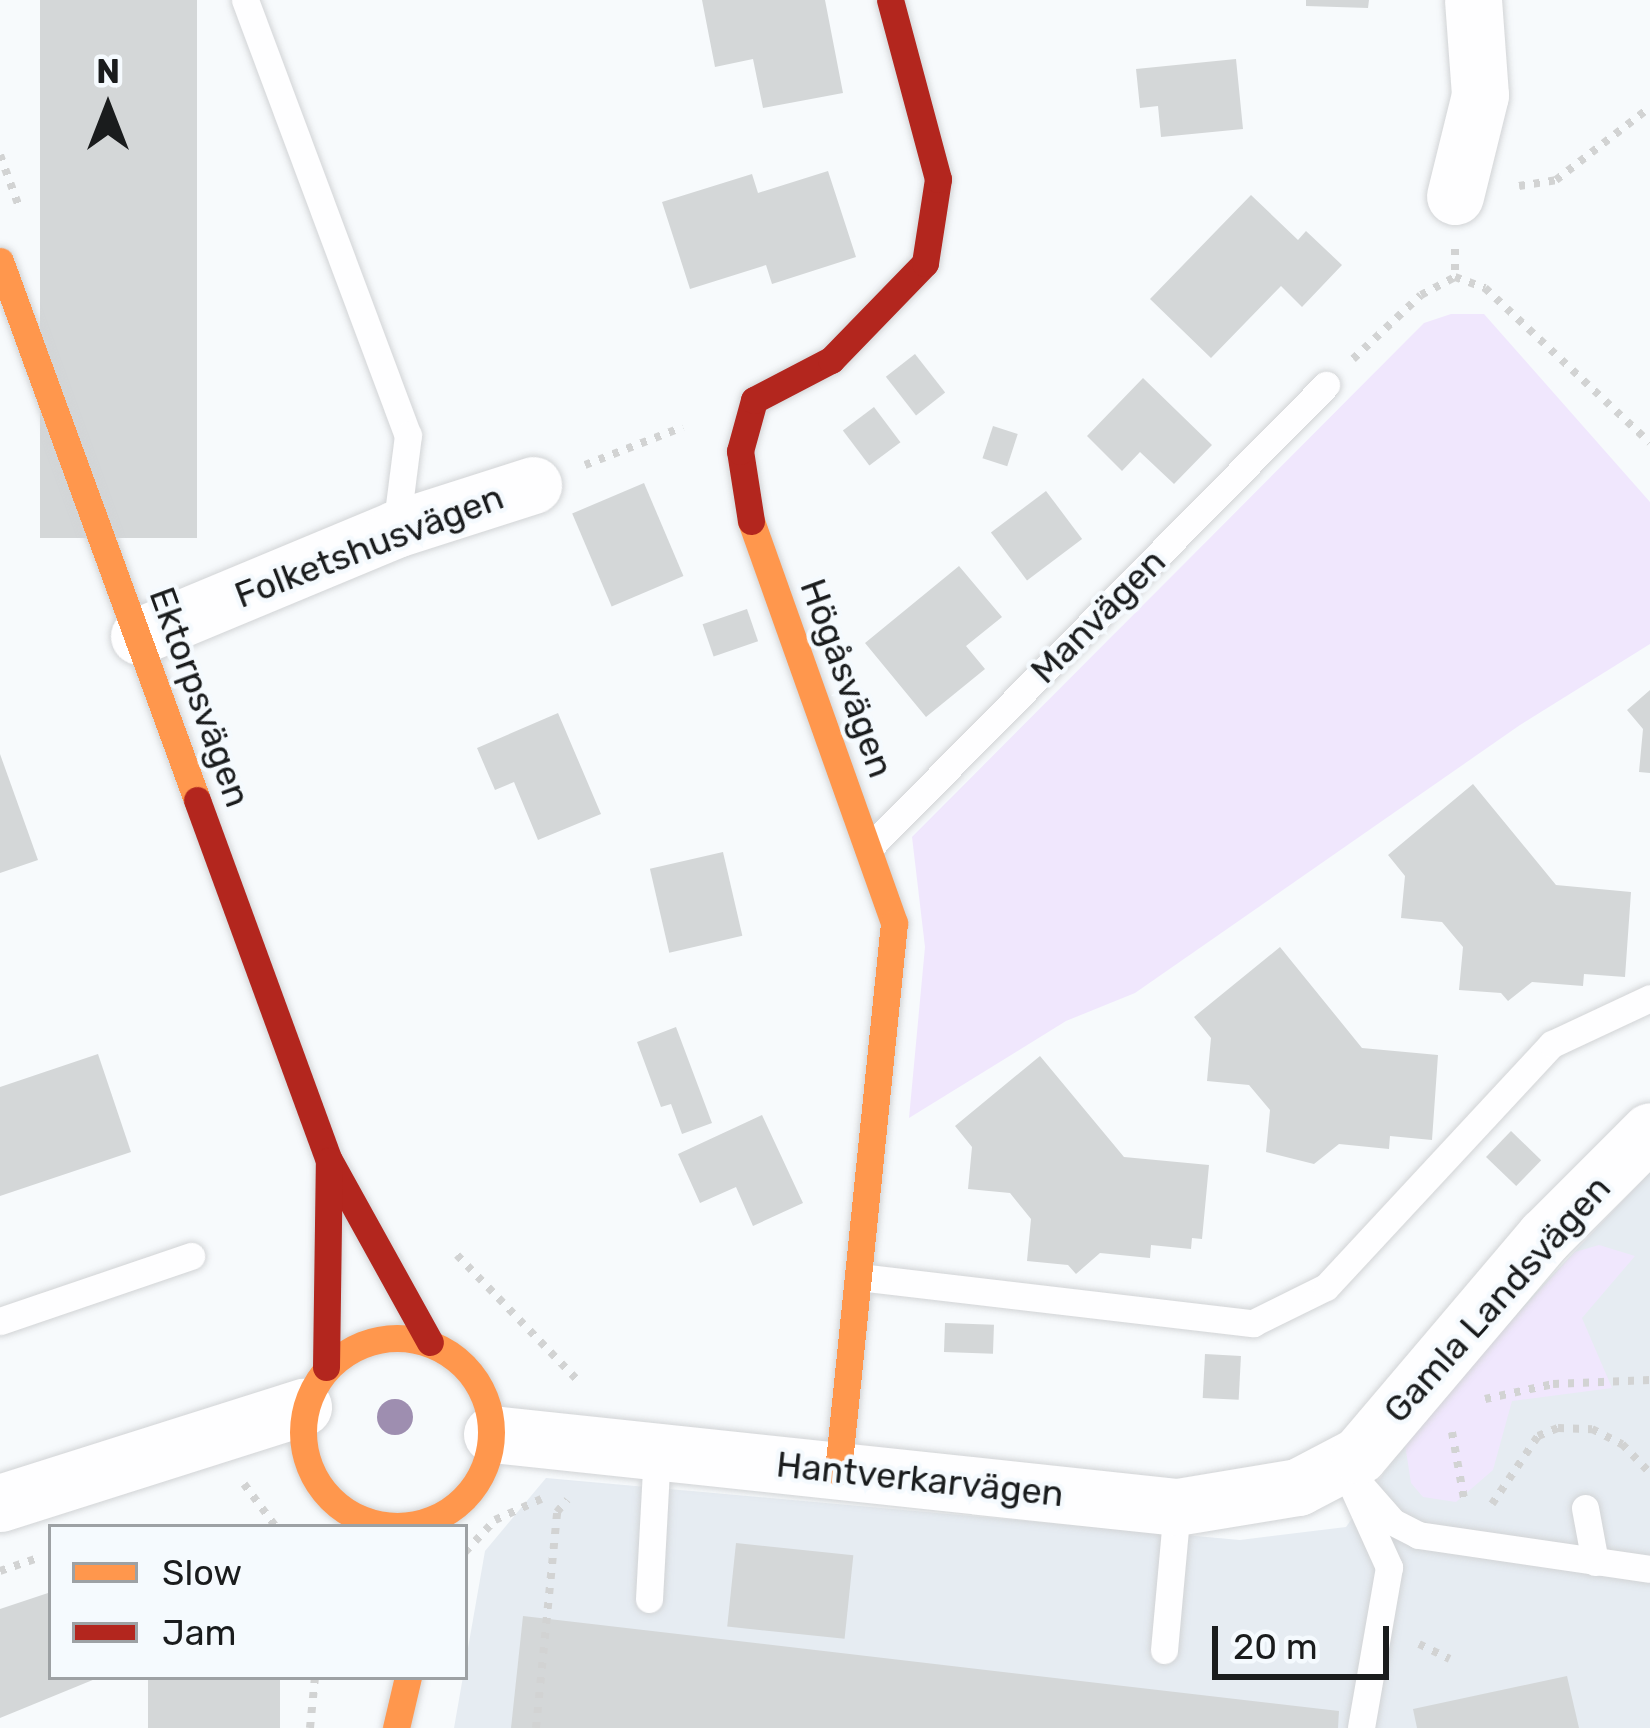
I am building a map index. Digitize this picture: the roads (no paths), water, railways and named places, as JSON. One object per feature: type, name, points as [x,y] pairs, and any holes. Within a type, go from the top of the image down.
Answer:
[{"type":"street","name":"Högåsvägen","points":[[838,1471],[894,923],[871,846],[751,523],[740,451],[754,400],[831,360],[925,263],[938,179],[890,0]]},
{"type":"street","points":[[1455,196],[1480,95],[1473,0]]},
{"type":"street","name":"Ektorpsvägen","points":[[2,274],[140,636],[329,1160],[430,1342]]},
{"type":"street","name":"Folketshusvägen","points":[[140,636],[396,529],[533,485]]},
{"type":"street","name":"Gamla Landsvägen","points":[[1342,1464],[1424,1400],[1650,1131]]},
{"type":"street","name":"Ektorpsvägen","points":[[315,1387],[329,1160]]},
{"type":"street","points":[[0,1504],[315,1387],[356,1346],[391,1336],[430,1342],[463,1363],[484,1396],[492,1434],[469,1494],[442,1521],[396,1524]]},
{"type":"street","points":[[315,1387],[308,1466],[352,1521]]},
{"type":"street","name":"Hantverkarvägen","points":[[492,1434],[1177,1507],[1279,1492],[1342,1464]]},
{"type":"street","points":[[382,1680],[386,1728]]},
{"type":"street","points":[[396,1728],[407,1680]]},
{"type":"lane","points":[[245,0],[408,435],[396,529]]},
{"type":"lane","name":"Manvägen","points":[[871,846],[1326,385]]},
{"type":"lane","points":[[859,1276],[1253,1323],[1326,1287],[1563,1035],[1650,998]]},
{"type":"lane","points":[[0,1321],[191,1256]]},
{"type":"lane","points":[[650,1599],[657,1450]]},
{"type":"lane","points":[[1342,1464],[1393,1522],[1461,1546],[1650,1569]]},
{"type":"lane","points":[[1342,1464],[1389,1567],[1361,1728]]},
{"type":"lane","points":[[1165,1650],[1177,1507]]},
{"type":"lane","points":[[1585,1508],[1595,1562]]}]
